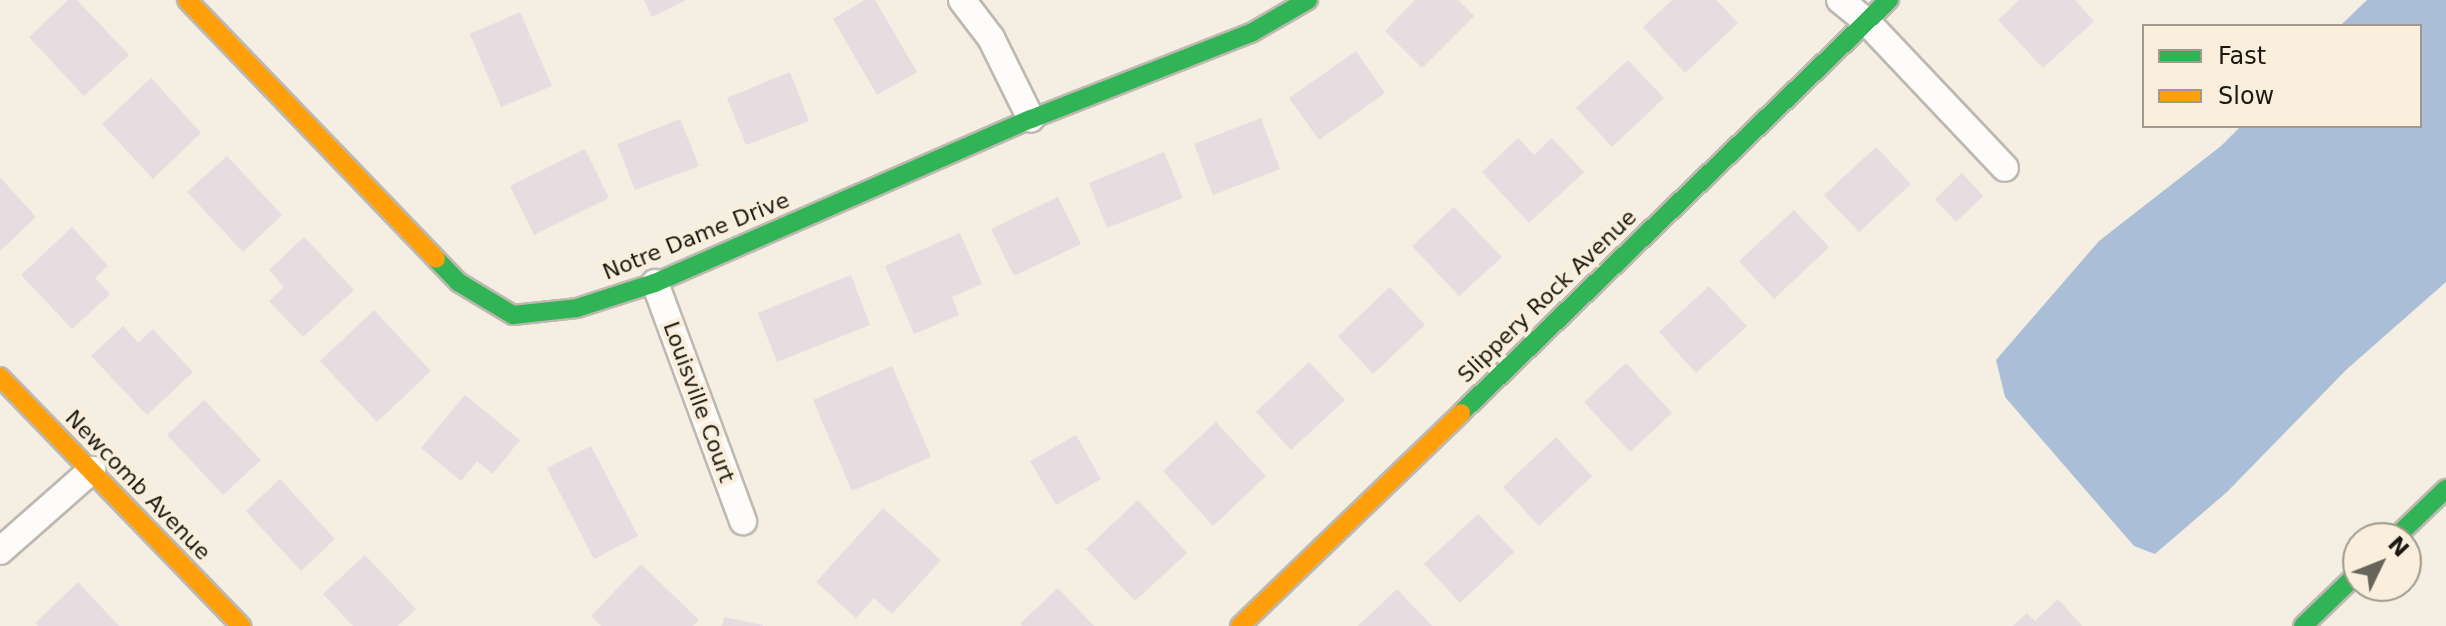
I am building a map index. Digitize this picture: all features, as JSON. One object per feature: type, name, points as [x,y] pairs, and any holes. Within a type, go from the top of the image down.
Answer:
[{"type":"street","name":"Notre Dame Drive","points":[[187,0],[458,282],[513,315],[577,308],[655,283],[1031,119],[1251,33],[1308,0]]},
{"type":"street","points":[[962,0],[991,38],[1031,119]]},
{"type":"street","points":[[1840,0],[1866,21],[2005,168]]},
{"type":"street","name":"Slippery Rock Avenue","points":[[1240,626],[1889,0]]},
{"type":"street","name":"Louisville Court","points":[[655,283],[743,521]]},
{"type":"street","name":"Newcomb Avenue","points":[[0,377],[241,626]]},
{"type":"street","points":[[0,551],[92,470]]},
{"type":"street","points":[[2412,522],[2446,489]]},
{"type":"street","points":[[2303,626],[2342,588]]},
{"type":"water","points":[[2367,0],[2446,0],[2446,282],[2347,369],[2227,492],[2155,554],[2134,546],[2005,397],[1996,360],[2099,241],[2221,146],[2239,128],[2422,128],[2422,24],[2342,24]]},
{"type":"building","points":[[68,0],[77,0],[129,55],[84,96],[29,37]]},
{"type":"building","points":[[644,0],[686,0],[652,17]]},
{"type":"building","points":[[865,0],[875,0],[917,72],[877,95],[833,19]]},
{"type":"building","points":[[1415,0],[1458,0],[1474,16],[1422,68],[1385,31]]},
{"type":"building","points":[[1672,0],[1716,0],[1738,23],[1685,73],[1643,27]]},
{"type":"building","points":[[2019,0],[2075,0],[2094,21],[2043,68],[1998,20]]},
{"type":"building","points":[[520,12],[552,86],[501,107],[470,34]]},
{"type":"building","points":[[1356,51],[1385,93],[1319,140],[1289,98]]},
{"type":"building","points":[[1628,60],[1664,98],[1612,147],[1576,108]]},
{"type":"building","points":[[790,72],[809,121],[746,145],[727,98]]},
{"type":"building","points":[[151,78],[201,133],[153,179],[102,124]]},
{"type":"building","points":[[1261,118],[1280,169],[1213,195],[1194,144]]},
{"type":"building","points":[[680,119],[699,166],[635,190],[617,144]]},
{"type":"building","points":[[1518,138],[1534,155],[1552,138],[1584,172],[1529,223],[1482,172]]},
{"type":"building","points":[[1876,147],[1911,184],[1859,232],[1824,195]]},
{"type":"building","points":[[585,149],[609,198],[534,235],[510,186]]},
{"type":"building","points":[[1164,152],[1183,198],[1107,228],[1089,183]]},
{"type":"building","points":[[227,156],[282,215],[243,252],[187,192]]},
{"type":"building","points":[[1962,173],[1983,196],[1956,222],[1935,199]]},
{"type":"building","points":[[0,177],[36,217],[0,251]]},
{"type":"building","points":[[1058,197],[1081,244],[1014,276],[991,229]]},
{"type":"building","points":[[1454,207],[1502,257],[1459,296],[1412,246]]},
{"type":"building","points":[[1794,210],[1829,247],[1774,299],[1739,261]]},
{"type":"building","points":[[72,227],[108,266],[95,278],[110,294],[72,329],[21,275]]},
{"type":"building","points":[[960,233],[982,284],[952,297],[959,315],[914,334],[885,266]]},
{"type":"building","points":[[304,237],[354,290],[303,337],[269,301],[284,287],[269,270]]},
{"type":"building","points":[[851,275],[870,325],[777,362],[758,313]]},
{"type":"building","points":[[1709,286],[1747,326],[1696,373],[1659,332]]},
{"type":"building","points":[[1390,287],[1425,325],[1373,374],[1338,336]]},
{"type":"building","points":[[374,310],[431,371],[377,422],[320,361]]},
{"type":"building","points":[[123,326],[138,343],[153,329],[193,372],[147,415],[91,356]]},
{"type":"building","points":[[1309,362],[1345,400],[1291,450],[1256,412]]},
{"type":"building","points":[[1626,363],[1672,413],[1630,452],[1584,402]]},
{"type":"building","points":[[892,366],[931,457],[852,491],[813,400]]},
{"type":"building","points":[[465,395],[520,440],[493,474],[477,461],[461,481],[421,448]]},
{"type":"building","points":[[204,400],[261,460],[223,495],[167,435]]},
{"type":"building","points":[[1216,422],[1266,476],[1213,526],[1163,471]]},
{"type":"building","points":[[1076,435],[1101,479],[1056,505],[1030,461]]},
{"type":"building","points":[[1556,437],[1592,476],[1539,526],[1503,487]]},
{"type":"building","points":[[591,446],[638,536],[594,559],[547,468]]},
{"type":"building","points":[[280,479],[335,539],[301,571],[246,511]]},
{"type":"building","points":[[1138,500],[1187,553],[1135,601],[1086,549]]},
{"type":"building","points":[[883,508],[941,560],[892,614],[874,598],[856,618],[816,582]]},
{"type":"building","points":[[1478,514],[1514,552],[1460,603],[1424,564]]},
{"type":"building","points":[[365,555],[416,609],[398,626],[353,626],[323,594]]},
{"type":"building","points":[[641,564],[699,620],[693,626],[601,626],[591,616]]},
{"type":"building","points":[[78,582],[119,626],[38,626],[35,623]]},
{"type":"building","points":[[1058,588],[1094,626],[1020,624]]},
{"type":"building","points":[[1397,589],[1432,626],[1358,626]]},
{"type":"building","points":[[2058,599],[2082,626],[2013,626],[2027,613],[2035,621]]},
{"type":"building","points":[[724,617],[763,625],[763,626],[722,626]]},
{"type":"traffic: fast","points":[[436,259],[458,282],[513,315],[577,308],[655,283],[1031,119],[1251,33],[1308,0]]},
{"type":"traffic: fast","points":[[1461,413],[1889,0]]},
{"type":"traffic: fast","points":[[2412,522],[2446,489]]},
{"type":"traffic: fast","points":[[2303,626],[2342,588]]},
{"type":"traffic: slow","points":[[187,0],[436,259]]},
{"type":"traffic: slow","points":[[0,377],[241,626]]},
{"type":"traffic: slow","points":[[1240,626],[1461,413]]}]
